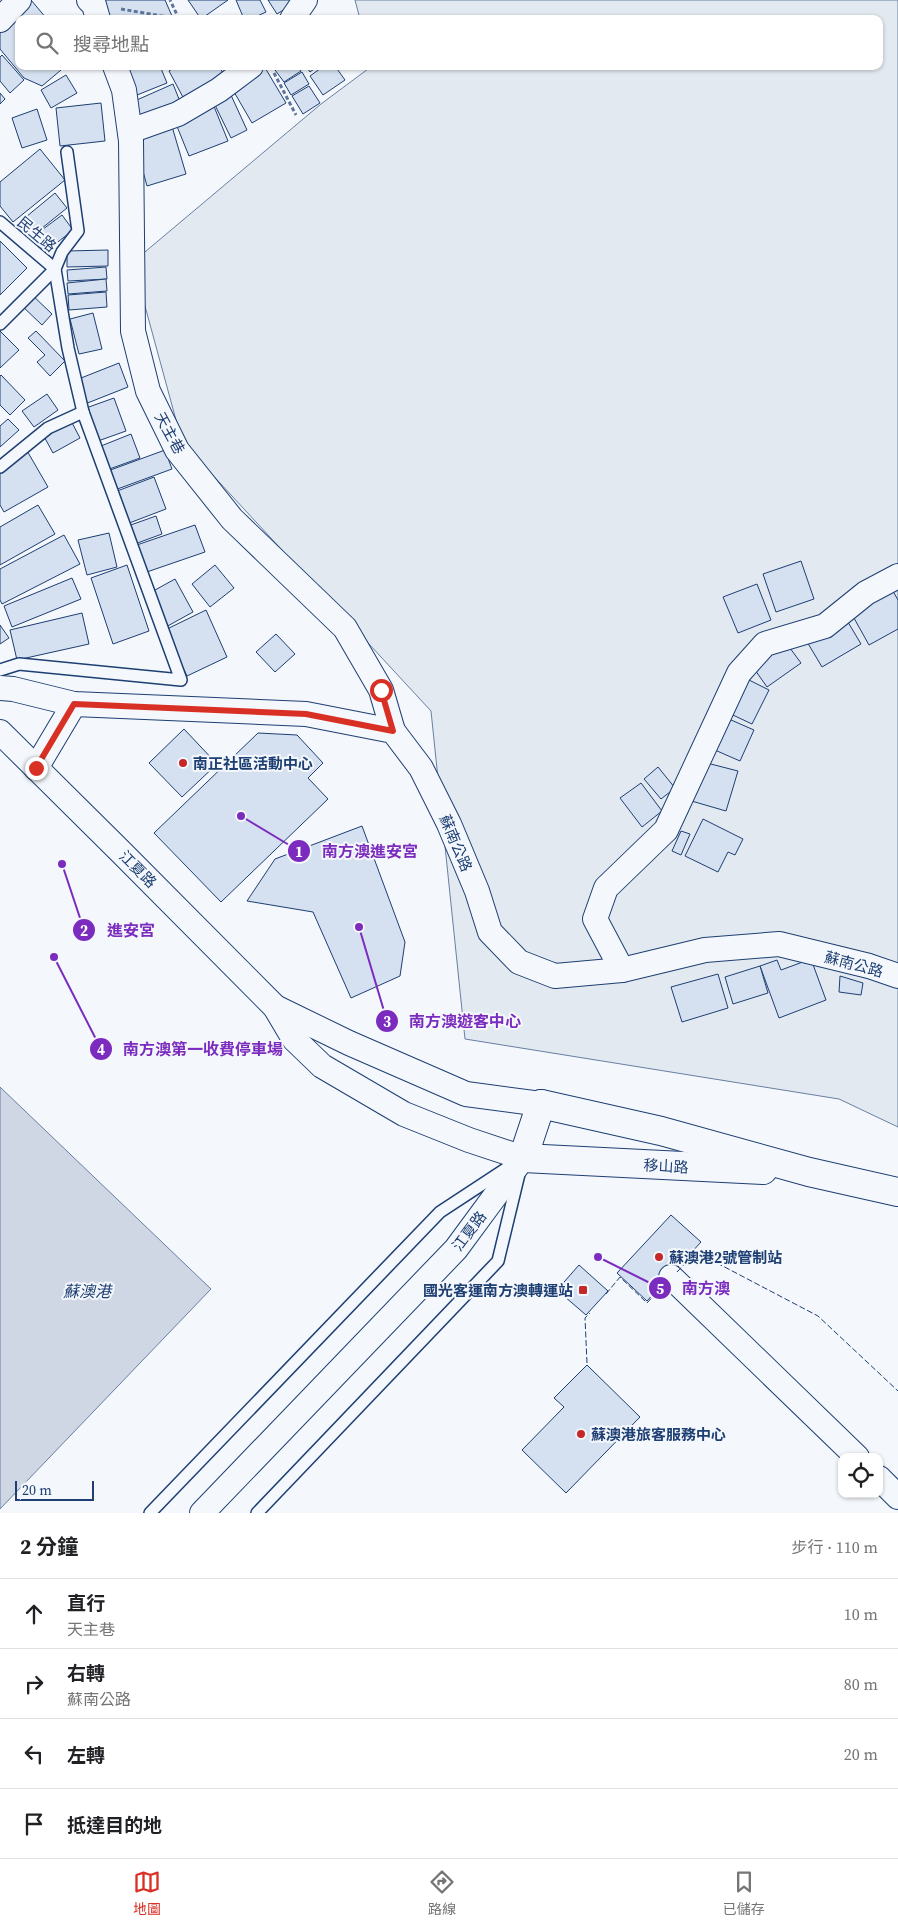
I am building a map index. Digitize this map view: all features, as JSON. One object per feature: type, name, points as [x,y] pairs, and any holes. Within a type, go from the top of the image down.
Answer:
[{"type":"main road","points":[[524,1158],[541,1104]]},
{"type":"main road","name":"移山路","points":[[541,1104],[661,1131],[810,1172],[898,1192]]},
{"type":"main road","name":"移山路","points":[[524,1158],[810,1172]]},
{"type":"street","points":[[0,20],[19,0]]},
{"type":"street","points":[[295,15],[305,0]]},
{"type":"street","name":"天主巷","points":[[116,70],[124,90],[130,131],[134,262],[133,331],[148,391],[177,450],[232,519],[345,628],[381,690],[393,731]]},
{"type":"street","points":[[130,131],[178,114],[219,90],[246,70]]},
{"type":"street","points":[[622,970],[595,919],[606,888],[666,830],[740,673],[766,644],[825,626],[866,593],[898,576]]},
{"type":"street","points":[[0,688],[74,704],[306,714],[393,731]]},
{"type":"street","points":[[36,768],[74,704]]},
{"type":"street","name":"蘇南公路","points":[[393,731],[422,768],[449,824],[477,891],[490,932],[519,962],[555,976],[622,970],[705,950],[779,944],[869,966],[898,976]]},
{"type":"street","name":"江夏路","points":[[0,732],[275,1007],[294,1039],[322,1066],[404,1114],[469,1140],[524,1158],[456,1250],[202,1513]]},
{"type":"street","name":"江夏路","points":[[275,1007],[348,1042],[466,1094],[541,1104]]},
{"type":"street","points":[[671,1277],[853,1453]]},
{"type":"street","points":[[883,1482],[898,1497]]},
{"type":"lane","points":[[0,324],[56,269],[62,252],[78,231],[67,152]]},
{"type":"lane","name":"民生路","points":[[0,222],[56,269]]},
{"type":"lane","points":[[0,670],[20,664],[181,680],[83,412],[68,348],[56,269]]},
{"type":"lane","points":[[0,467],[48,428],[83,412]]},
{"type":"lane","points":[[150,1513],[440,1212],[524,1158]]},
{"type":"lane","points":[[257,1513],[498,1261],[524,1158]]},
{"type":"path","points":[[170,0],[178,15]]},
{"type":"path","points":[[94,8],[154,15]]},
{"type":"path","points":[[272,70],[296,115]]},
{"type":"shaded area","points":[[355,0],[898,0],[898,1127],[839,1099],[465,1039],[431,711],[182,442],[133,262],[321,104],[367,70],[883,70],[883,15],[359,15]]},
{"type":"water","name":"蘇澳港","points":[[0,1087],[211,1289],[0,1509]]},
{"type":"building","points":[[29,0],[44,15],[15,15],[15,67],[0,49],[0,24]]},
{"type":"building","points":[[92,0],[165,0],[172,15],[98,15]]},
{"type":"building","points":[[188,0],[228,0],[207,15],[198,15]]},
{"type":"building","points":[[236,0],[260,0],[266,12],[260,15],[242,15]]},
{"type":"building","points":[[268,0],[299,0],[277,14]]},
{"type":"building","points":[[2,55],[24,80],[10,93],[0,81],[0,57]]},
{"type":"building","points":[[17,70],[61,70],[42,86],[24,78]]},
{"type":"building","points":[[110,70],[162,70],[167,83],[122,101]]},
{"type":"building","points":[[221,70],[226,79],[185,101],[169,71]]},
{"type":"building","points":[[254,70],[266,70],[286,103],[252,123],[230,85]]},
{"type":"building","points":[[275,70],[300,70],[301,71],[284,82]]},
{"type":"building","points":[[318,70],[338,70],[345,80],[323,95],[310,76]]},
{"type":"building","points":[[302,72],[309,84],[291,95],[284,83]]},
{"type":"building","points":[[66,75],[77,93],[51,108],[41,90]]},
{"type":"building","points":[[173,84],[181,104],[138,123],[130,103]]},
{"type":"building","points":[[309,86],[320,103],[303,114],[292,96]]},
{"type":"building","points":[[0,93],[5,99],[0,104]]},
{"type":"building","points":[[230,93],[247,130],[231,138],[213,101]]},
{"type":"building","points":[[101,103],[105,141],[60,146],[56,108]]},
{"type":"building","points":[[213,104],[228,141],[189,156],[174,119]]},
{"type":"building","points":[[37,109],[47,140],[22,148],[12,118]]},
{"type":"building","points":[[171,123],[186,174],[147,186],[133,135]]},
{"type":"building","points":[[40,149],[65,180],[13,222],[0,206],[0,182]]},
{"type":"building","points":[[55,193],[67,208],[26,241],[15,226]]},
{"type":"building","points":[[62,215],[73,230],[39,257],[27,241]]},
{"type":"building","points":[[0,241],[27,268],[0,295]]},
{"type":"building","points":[[108,250],[108,266],[67,267],[67,251]]},
{"type":"building","points":[[106,267],[107,279],[68,281],[67,270]]},
{"type":"building","points":[[106,279],[107,291],[68,294],[67,283]]},
{"type":"building","points":[[106,292],[107,307],[69,310],[68,295]]},
{"type":"building","points":[[30,293],[52,314],[42,325],[20,304]]},
{"type":"building","points":[[93,313],[102,349],[79,354],[70,319]]},
{"type":"building","points":[[0,331],[19,350],[0,368]]},
{"type":"building","points":[[36,331],[65,361],[50,376],[37,362],[45,355],[28,338]]},
{"type":"building","points":[[119,363],[128,387],[85,404],[76,380]]},
{"type":"building","points":[[1,375],[25,400],[10,415],[0,405]]},
{"type":"building","points":[[47,394],[58,410],[34,427],[22,411]]},
{"type":"building","points":[[114,398],[126,431],[98,441],[86,408]]},
{"type":"building","points":[[69,417],[80,438],[53,453],[41,431]]},
{"type":"building","points":[[8,419],[19,430],[0,447],[0,426]]},
{"type":"building","points":[[131,434],[140,458],[104,471],[96,448]]},
{"type":"building","points":[[26,449],[48,487],[4,512],[0,505],[0,464]]},
{"type":"building","points":[[165,450],[172,469],[112,491],[105,472]]},
{"type":"building","points":[[154,477],[166,509],[124,525],[112,493]]},
{"type":"building","points":[[38,505],[55,534],[0,565],[0,527]]},
{"type":"building","points":[[156,516],[162,534],[132,545],[125,527]]},
{"type":"building","points":[[195,525],[205,552],[141,574],[131,547]]},
{"type":"building","points":[[109,533],[117,567],[87,575],[78,540]]},
{"type":"building","points":[[64,535],[80,564],[2,604],[0,600],[0,569]]},
{"type":"building","points":[[801,561],[814,599],[776,612],[763,574]]},
{"type":"building","points":[[127,565],[149,631],[113,644],[91,578]]},
{"type":"building","points":[[215,565],[234,588],[210,607],[192,584]]},
{"type":"building","points":[[72,578],[81,599],[12,627],[4,606]]},
{"type":"building","points":[[175,579],[193,612],[164,628],[146,595]]},
{"type":"building","points":[[886,579],[898,600],[898,629],[869,645],[845,602]]},
{"type":"building","points":[[757,584],[771,620],[738,633],[723,597]]},
{"type":"building","points":[[839,607],[861,644],[822,667],[800,630]]},
{"type":"building","points":[[206,610],[227,657],[187,676],[165,630]]},
{"type":"building","points":[[82,613],[89,644],[17,660],[10,630]]},
{"type":"building","points":[[0,625],[9,638],[0,644]]},
{"type":"building","points":[[276,634],[295,654],[275,672],[256,652]]},
{"type":"building","points":[[781,636],[801,663],[767,687],[748,660]]},
{"type":"building","points":[[735,673],[769,690],[752,724],[718,708]]},
{"type":"building","points":[[722,716],[754,730],[740,761],[708,747]]},
{"type":"building","name":"南正社區活動中心","points":[[184,729],[217,764],[182,797],[149,763]]},
{"type":"building","points":[[258,733],[297,735],[323,763],[308,778],[328,799],[221,902],[154,833]]},
{"type":"building","points":[[699,761],[738,771],[726,811],[688,800]]},
{"type":"building","points":[[658,767],[675,788],[661,799],[644,779]]},
{"type":"building","points":[[641,783],[662,811],[642,827],[620,798]]},
{"type":"building","points":[[703,819],[743,839],[735,855],[728,852],[718,872],[685,856]]},
{"type":"building","points":[[362,826],[405,942],[400,976],[351,998],[313,912],[247,901],[275,859]]},
{"type":"building","points":[[681,831],[690,834],[681,855],[672,851]]},
{"type":"building","points":[[811,959],[826,1000],[779,1018],[760,966],[777,960],[781,970]]},
{"type":"building","points":[[760,966],[768,993],[733,1004],[725,977]]},
{"type":"building","points":[[718,974],[728,1008],[682,1022],[671,987]]},
{"type":"building","points":[[840,976],[863,983],[861,995],[839,992]]},
{"type":"building","name":"蘇澳港2號管制站","points":[[671,1215],[701,1242],[647,1301],[617,1273]]},
{"type":"building","name":"國光客運南方澳轉運站","points":[[579,1265],[608,1291],[586,1315],[557,1290]]},
{"type":"building","name":"蘇澳港旅客服務中心","points":[[587,1365],[640,1417],[566,1493],[522,1450],[564,1407],[554,1398]]},
{"type":"fence","points":[[677,1272],[696,1252],[818,1316],[898,1391]]},
{"type":"fence","points":[[606,1294],[620,1277],[647,1303],[666,1282]]},
{"type":"fence","points":[[587,1363],[585,1318],[590,1313]]},
{"type":"place","name":"南正社區活動中心","points":[[183,763]]},
{"type":"place","name":"南方澳進安宮","points":[[241,816]]},
{"type":"place","name":"進安宮","points":[[62,864]]},
{"type":"place","name":"南方澳遊客中心","points":[[359,927]]},
{"type":"place","name":"南方澳第一收費停車場","points":[[54,957]]},
{"type":"place","name":"南方澳","points":[[598,1257]]},
{"type":"place","name":"蘇澳港2號管制站","points":[[659,1257]]},
{"type":"place","name":"國光客運南方澳轉運站","points":[[583,1290]]},
{"type":"place","name":"蘇澳港旅客服務中心","points":[[581,1434]]},
{"type":"route","points":[[36,768],[74,704],[306,714],[393,731],[381,690]]}]
